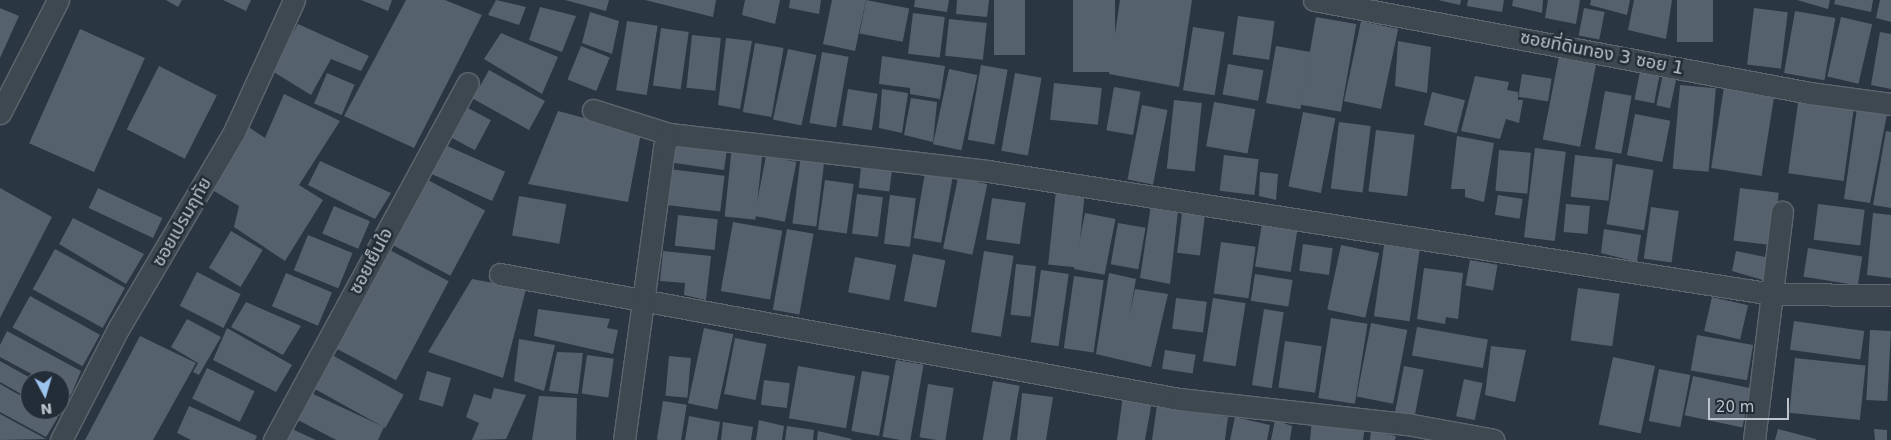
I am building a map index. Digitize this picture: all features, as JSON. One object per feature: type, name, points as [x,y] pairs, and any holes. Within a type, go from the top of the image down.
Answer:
[{"type":"street","points":[[0,114],[58,0]]},
{"type":"street","name":"ซอยเปรมฤทัย","points":[[61,440],[118,329],[233,134],[294,0]]},
{"type":"street","name":"ซอยที่ดินทอง 3 ซอย 1","points":[[1314,0],[1810,93],[1891,104]]},
{"type":"street","name":"ซอยเย็นใจ","points":[[274,440],[468,83]]},
{"type":"street","points":[[592,110],[669,134],[988,171],[1772,294],[1891,295]]},
{"type":"street","points":[[624,440],[664,147],[669,134]]},
{"type":"street","points":[[1754,440],[1782,212]]},
{"type":"street","points":[[500,274],[1179,399],[1407,424],[1494,440]]},
{"type":"building","points":[[166,0],[182,0],[178,7]]},
{"type":"building","points":[[223,0],[251,0],[246,11]]},
{"type":"building","points":[[361,0],[392,0],[388,11]]},
{"type":"building","points":[[406,0],[445,0],[482,15],[414,148],[344,116]]},
{"type":"building","points":[[496,0],[526,7],[519,25],[488,15]]},
{"type":"building","points":[[565,0],[609,0],[606,11]]},
{"type":"building","points":[[645,0],[716,0],[713,17]]},
{"type":"building","points":[[745,0],[780,0],[775,24],[742,15]]},
{"type":"building","points":[[790,0],[821,0],[819,14],[789,8]]},
{"type":"building","points":[[832,0],[866,0],[855,51],[823,44]]},
{"type":"building","points":[[866,0],[909,8],[903,42],[860,33]]},
{"type":"building","points":[[915,0],[949,0],[947,12],[914,7]]},
{"type":"building","points":[[957,0],[989,0],[987,17],[956,14]]},
{"type":"building","points":[[994,0],[1025,0],[1025,55],[994,55]]},
{"type":"building","points":[[1073,0],[1115,0],[1115,72],[1073,72]]},
{"type":"building","points":[[1120,0],[1192,0],[1179,87],[1109,74]]},
{"type":"building","points":[[1438,0],[1461,0],[1460,5]]},
{"type":"building","points":[[1468,0],[1504,0],[1502,12],[1467,6]]},
{"type":"building","points":[[1513,0],[1543,0],[1542,13],[1512,6]]},
{"type":"building","points":[[1548,0],[1580,0],[1576,24],[1545,18]]},
{"type":"building","points":[[1591,0],[1630,0],[1627,15],[1590,5]]},
{"type":"building","points":[[1634,0],[1672,0],[1666,39],[1628,30]]},
{"type":"building","points":[[1677,0],[1713,0],[1713,42],[1677,42]]},
{"type":"building","points":[[1797,0],[1830,0],[1828,9]]},
{"type":"building","points":[[1835,0],[1873,0],[1871,12],[1834,4]]},
{"type":"building","points":[[1880,0],[1891,0],[1891,22],[1876,18]]},
{"type":"building","points":[[540,7],[576,16],[562,52],[529,40]]},
{"type":"building","points":[[0,8],[19,16],[0,58]]},
{"type":"building","points":[[1584,8],[1605,12],[1599,39],[1579,35]]},
{"type":"building","points":[[1754,8],[1788,12],[1781,69],[1747,65]]},
{"type":"building","points":[[1795,11],[1835,18],[1824,80],[1784,73]]},
{"type":"building","points":[[590,12],[619,21],[612,54],[582,43]]},
{"type":"building","points":[[913,13],[945,17],[940,58],[908,54]]},
{"type":"building","points":[[1238,16],[1275,21],[1269,60],[1233,55]]},
{"type":"building","points":[[1316,17],[1356,24],[1341,112],[1301,105]]},
{"type":"building","points":[[1841,17],[1872,24],[1858,84],[1827,76]]},
{"type":"building","points":[[949,19],[987,23],[983,60],[945,56]]},
{"type":"building","points":[[627,21],[658,26],[647,95],[616,90]]},
{"type":"building","points":[[1361,21],[1398,29],[1381,109],[1344,101]]},
{"type":"building","points":[[298,24],[369,56],[361,71],[331,59],[311,95],[272,71]]},
{"type":"building","points":[[1193,27],[1225,32],[1215,95],[1183,90]]},
{"type":"building","points":[[661,28],[689,32],[681,89],[653,85]]},
{"type":"building","points":[[80,29],[145,58],[94,172],[29,143]]},
{"type":"building","points":[[1880,32],[1891,34],[1891,89],[1871,85]]},
{"type":"building","points":[[501,33],[558,57],[542,94],[484,59]]},
{"type":"building","points":[[692,35],[721,38],[715,91],[686,88]]},
{"type":"building","points":[[726,38],[752,41],[740,109],[718,105]]},
{"type":"building","points":[[1398,41],[1431,47],[1427,93],[1395,86]]},
{"type":"building","points":[[755,43],[784,48],[771,117],[743,112]]},
{"type":"building","points":[[581,46],[610,58],[596,91],[568,79]]},
{"type":"building","points":[[1276,46],[1310,52],[1300,109],[1266,103]]},
{"type":"building","points":[[788,49],[816,55],[801,125],[773,119]]},
{"type":"building","points":[[822,52],[849,57],[836,128],[809,123]]},
{"type":"building","points":[[882,56],[945,66],[940,99],[910,94],[910,88],[879,84]]},
{"type":"building","points":[[1559,56],[1596,63],[1580,147],[1543,139]]},
{"type":"building","points":[[1228,64],[1263,70],[1258,101],[1223,95]]},
{"type":"building","points":[[981,65],[1008,70],[994,145],[968,140]]},
{"type":"building","points":[[159,66],[217,96],[185,159],[127,129]]},
{"type":"building","points":[[949,69],[977,75],[961,150],[933,144]]},
{"type":"building","points":[[489,70],[545,101],[529,130],[473,99]]},
{"type":"building","points":[[1640,71],[1660,75],[1654,103],[1634,99]]},
{"type":"building","points":[[327,73],[355,85],[342,115],[314,103]]},
{"type":"building","points":[[1015,73],[1042,78],[1028,155],[1001,151]]},
{"type":"building","points":[[1522,74],[1552,79],[1548,101],[1518,97]]},
{"type":"building","points":[[1663,74],[1677,77],[1670,108],[1656,105]]},
{"type":"building","points":[[1475,76],[1509,82],[1507,90],[1518,92],[1518,100],[1523,100],[1519,123],[1506,119],[1500,139],[1461,131]]},
{"type":"building","points":[[1054,83],[1102,88],[1098,125],[1050,120]]},
{"type":"building","points":[[1680,85],[1716,88],[1709,172],[1673,169]]},
{"type":"building","points":[[1114,87],[1141,92],[1133,135],[1106,130]]},
{"type":"building","points":[[1724,87],[1774,95],[1762,176],[1711,168]]},
{"type":"building","points":[[848,89],[878,94],[872,130],[842,126]]},
{"type":"building","points":[[882,89],[908,93],[902,133],[879,128]]},
{"type":"building","points":[[1605,91],[1632,96],[1621,154],[1595,149]]},
{"type":"building","points":[[1432,92],[1465,100],[1457,133],[1424,125]]},
{"type":"building","points":[[284,94],[340,121],[299,185],[323,200],[285,261],[234,227],[239,206],[209,188],[247,126],[265,138]]},
{"type":"building","points":[[1799,96],[1854,104],[1844,181],[1788,173]]},
{"type":"building","points":[[911,98],[937,102],[933,142],[904,135]]},
{"type":"building","points":[[1174,100],[1202,103],[1195,172],[1167,169]]},
{"type":"building","points":[[1214,102],[1255,109],[1248,154],[1206,146]]},
{"type":"building","points":[[1142,105],[1168,110],[1153,185],[1127,180]]},
{"type":"building","points":[[468,108],[491,120],[475,150],[452,138]]},
{"type":"building","points":[[1857,108],[1887,114],[1870,203],[1844,199]]},
{"type":"building","points":[[558,111],[641,133],[628,202],[528,184]]},
{"type":"building","points":[[1303,112],[1335,118],[1321,193],[1288,187]]},
{"type":"building","points":[[1635,114],[1670,121],[1662,162],[1627,155]]},
{"type":"building","points":[[1339,122],[1371,126],[1363,192],[1331,189]]},
{"type":"building","points":[[1376,130],[1415,135],[1407,196],[1368,192]]},
{"type":"building","points":[[1886,131],[1891,132],[1891,208],[1873,205]]},
{"type":"building","points":[[1457,136],[1494,143],[1484,202],[1465,197],[1465,189],[1451,189]]},
{"type":"building","points":[[676,138],[727,145],[724,170],[673,163]]},
{"type":"building","points":[[443,144],[505,172],[492,201],[430,173]]},
{"type":"building","points":[[732,146],[763,149],[755,220],[725,217]]},
{"type":"building","points":[[1535,148],[1566,152],[1555,241],[1524,237]]},
{"type":"building","points":[[1499,150],[1531,153],[1527,194],[1495,191]]},
{"type":"building","points":[[801,154],[825,157],[816,226],[792,223]]},
{"type":"building","points":[[1224,155],[1259,159],[1254,195],[1220,191]]},
{"type":"building","points":[[1575,155],[1613,159],[1608,201],[1571,197]]},
{"type":"building","points":[[766,156],[796,162],[785,222],[754,216]]},
{"type":"building","points":[[862,160],[893,164],[889,192],[859,188]]},
{"type":"building","points":[[320,161],[391,193],[375,219],[308,185]]},
{"type":"building","points":[[1616,164],[1654,170],[1644,230],[1606,224]]},
{"type":"building","points":[[669,169],[725,176],[720,212],[665,205]]},
{"type":"building","points":[[1260,172],[1278,174],[1276,200],[1259,196]]},
{"type":"building","points":[[925,173],[953,178],[941,243],[914,238]]},
{"type":"building","points":[[958,178],[987,184],[972,255],[943,248]]},
{"type":"building","points":[[426,179],[485,210],[450,276],[391,244]]},
{"type":"building","points":[[825,180],[854,184],[847,234],[818,230]]},
{"type":"building","points":[[0,188],[52,217],[0,318]]},
{"type":"building","points":[[98,188],[162,218],[153,238],[89,208]]},
{"type":"building","points":[[1740,188],[1779,193],[1772,245],[1734,241]]},
{"type":"building","points":[[1056,190],[1085,193],[1077,268],[1048,265]]},
{"type":"building","points":[[857,194],[883,197],[878,237],[852,234]]},
{"type":"building","points":[[890,195],[916,198],[910,247],[884,244]]},
{"type":"building","points":[[1498,195],[1523,199],[1520,219],[1495,215]]},
{"type":"building","points":[[519,196],[566,204],[559,244],[512,235]]},
{"type":"building","points":[[992,198],[1026,203],[1020,244],[986,240]]},
{"type":"building","points":[[1566,204],[1590,206],[1587,234],[1564,232]]},
{"type":"building","points":[[1818,204],[1865,210],[1860,245],[1814,240]]},
{"type":"building","points":[[1151,205],[1178,211],[1170,284],[1140,278]]},
{"type":"building","points":[[334,206],[370,221],[358,249],[322,234]]},
{"type":"building","points":[[1651,207],[1679,211],[1671,262],[1644,258]]},
{"type":"building","points":[[1085,213],[1115,219],[1105,275],[1074,269]]},
{"type":"building","points":[[1182,213],[1205,216],[1200,256],[1177,253]]},
{"type":"building","points":[[1873,213],[1891,215],[1891,278],[1867,275]]},
{"type":"building","points":[[678,215],[718,219],[715,250],[675,246]]},
{"type":"building","points":[[73,218],[144,254],[126,284],[59,244]]},
{"type":"building","points":[[733,222],[782,231],[770,300],[721,291]]},
{"type":"building","points":[[1118,223],[1146,228],[1138,269],[1111,264]]},
{"type":"building","points":[[1262,223],[1298,229],[1291,272],[1255,266]]},
{"type":"building","points":[[787,229],[814,234],[799,314],[773,310]]},
{"type":"building","points":[[1604,229],[1641,235],[1637,262],[1601,253]]},
{"type":"building","points":[[231,231],[263,250],[241,287],[209,268]]},
{"type":"building","points":[[308,235],[353,253],[338,288],[294,270]]},
{"type":"building","points":[[1221,242],[1256,247],[1248,298],[1214,293]]},
{"type":"building","points":[[1303,244],[1333,248],[1329,275],[1299,271]]},
{"type":"building","points":[[1341,245],[1379,253],[1365,318],[1327,310]]},
{"type":"building","points":[[1384,245],[1420,250],[1410,321],[1374,316]]},
{"type":"building","points":[[386,248],[449,281],[396,380],[333,347]]},
{"type":"building","points":[[1808,248],[1862,257],[1858,285],[1803,277]]},
{"type":"building","points":[[55,249],[125,288],[103,328],[33,289]]},
{"type":"building","points":[[663,251],[711,256],[706,300],[684,295],[685,283],[660,281]]},
{"type":"building","points":[[984,251],[1014,256],[1001,337],[971,332]]},
{"type":"building","points":[[1736,251],[1770,258],[1763,280],[1732,271]]},
{"type":"building","points":[[913,254],[945,260],[936,307],[904,301]]},
{"type":"building","points":[[855,257],[896,265],[889,300],[848,292]]},
{"type":"building","points":[[1470,260],[1498,265],[1493,290],[1465,286]]},
{"type":"building","points":[[1016,264],[1036,266],[1031,317],[1011,315]]},
{"type":"building","points":[[1424,268],[1463,273],[1458,319],[1446,317],[1445,324],[1417,319]]},
{"type":"building","points":[[1041,270],[1069,274],[1059,346],[1031,342]]},
{"type":"building","points":[[197,272],[241,294],[223,328],[180,306]]},
{"type":"building","points":[[286,273],[332,293],[318,326],[272,306]]},
{"type":"building","points":[[1109,273],[1136,279],[1129,317],[1135,289],[1168,294],[1151,367],[1096,354]]},
{"type":"building","points":[[1255,274],[1293,280],[1288,307],[1251,301]]},
{"type":"building","points":[[1074,276],[1104,280],[1094,352],[1064,348]]},
{"type":"building","points":[[472,279],[526,289],[503,378],[428,352]]},
{"type":"building","points":[[1578,288],[1620,294],[1612,346],[1571,340]]},
{"type":"building","points":[[30,296],[100,335],[83,366],[13,327]]},
{"type":"building","points":[[1712,297],[1748,305],[1740,339],[1704,331]]},
{"type":"building","points":[[1176,298],[1207,302],[1203,333],[1172,329]]},
{"type":"building","points":[[1213,298],[1246,303],[1236,366],[1203,361]]},
{"type":"building","points":[[246,302],[301,326],[283,355],[231,327]]},
{"type":"building","points":[[538,309],[610,319],[607,328],[618,330],[613,354],[534,336]]},
{"type":"building","points":[[1264,309],[1284,312],[1272,388],[1252,385]]},
{"type":"building","points":[[1331,318],[1368,324],[1355,404],[1318,398]]},
{"type":"building","points":[[187,319],[221,337],[199,375],[193,372],[198,363],[171,347]]},
{"type":"building","points":[[1794,321],[1864,331],[1860,360],[1790,350]]},
{"type":"building","points":[[1371,323],[1407,330],[1393,404],[1357,397]]},
{"type":"building","points":[[1417,327],[1488,340],[1483,368],[1412,356]]},
{"type":"building","points":[[227,328],[292,365],[276,392],[213,360]]},
{"type":"building","points":[[704,328],[733,334],[717,410],[688,403]]},
{"type":"building","points":[[1870,330],[1891,331],[1887,401],[1866,400]]},
{"type":"building","points":[[7,331],[81,371],[71,395],[70,370],[24,370],[0,357],[0,345]]},
{"type":"building","points":[[1697,335],[1753,345],[1747,380],[1691,370]]},
{"type":"building","points":[[140,336],[196,363],[153,440],[85,440]]},
{"type":"building","points":[[735,338],[766,344],[756,400],[724,394]]},
{"type":"building","points":[[519,339],[555,345],[544,391],[514,381]]},
{"type":"building","points":[[1285,341],[1322,346],[1315,393],[1278,388]]},
{"type":"building","points":[[1491,346],[1526,350],[1515,402],[1485,395]]},
{"type":"building","points":[[1165,350],[1196,355],[1193,374],[1162,369]]},
{"type":"building","points":[[557,352],[583,353],[578,394],[549,391]]},
{"type":"building","points":[[332,355],[404,395],[385,428],[314,388]]},
{"type":"building","points":[[587,355],[614,359],[608,397],[582,394]]},
{"type":"building","points":[[669,356],[691,358],[687,398],[666,396]]},
{"type":"building","points":[[1613,357],[1655,366],[1641,433],[1599,424]]},
{"type":"building","points":[[1795,358],[1866,365],[1860,420],[1789,413]]},
{"type":"building","points":[[896,360],[924,365],[910,440],[882,437]]},
{"type":"building","points":[[0,361],[20,372],[20,393],[0,382]]},
{"type":"building","points":[[798,366],[855,376],[846,428],[789,418]]},
{"type":"building","points":[[1404,366],[1424,370],[1414,417],[1395,413]]},
{"type":"building","points":[[207,368],[255,391],[240,422],[192,399]]},
{"type":"building","points":[[1659,369],[1690,375],[1680,427],[1649,421]]},
{"type":"building","points":[[427,371],[451,378],[443,407],[419,400]]},
{"type":"building","points":[[862,371],[890,376],[879,436],[851,431]]},
{"type":"building","points":[[1693,376],[1751,388],[1742,427],[1685,415]]},
{"type":"building","points":[[1464,379],[1483,383],[1475,420],[1456,416]]},
{"type":"building","points":[[764,380],[790,383],[787,408],[761,405]]},
{"type":"building","points":[[993,381],[1020,386],[1010,440],[983,440]]},
{"type":"building","points":[[0,384],[20,395],[20,420],[56,420],[46,437],[0,412]]},
{"type":"building","points":[[928,384],[954,388],[945,440],[920,437]]},
{"type":"building","points":[[494,388],[526,395],[506,439],[472,440],[479,423],[466,417],[474,394],[491,399]]},
{"type":"building","points":[[309,392],[384,427],[378,440],[336,440],[298,420]]},
{"type":"building","points":[[1022,393],[1053,397],[1046,440],[1017,440]]},
{"type":"building","points":[[539,396],[577,398],[576,440],[532,440]]},
{"type":"building","points":[[1123,396],[1152,401],[1145,440],[1117,440]]},
{"type":"building","points":[[663,401],[687,405],[681,440],[657,440]]},
{"type":"building","points":[[1157,405],[1228,417],[1225,440],[1152,440]]},
{"type":"building","points":[[189,406],[257,436],[255,440],[191,440],[177,433]]},
{"type":"building","points":[[0,414],[46,439],[0,440]]},
{"type":"building","points":[[689,416],[720,422],[717,440],[685,440]]},
{"type":"building","points":[[1235,417],[1270,425],[1267,440],[1230,440]]},
{"type":"building","points":[[759,420],[784,426],[782,440],[756,440]]},
{"type":"building","points":[[1275,420],[1292,426],[1290,440],[1271,440]]},
{"type":"building","points":[[1312,420],[1365,426],[1363,440],[1310,440]]},
{"type":"building","points":[[723,422],[753,427],[751,440],[721,440]]},
{"type":"building","points":[[787,426],[814,430],[813,440],[785,440]]},
{"type":"building","points":[[292,429],[316,440],[288,440]]},
{"type":"building","points":[[1778,429],[1816,439],[1816,440],[1775,440]]},
{"type":"building","points":[[1874,429],[1887,430],[1887,440],[1875,440]]},
{"type":"building","points":[[818,431],[852,439],[817,440]]},
{"type":"building","points":[[1371,431],[1396,436],[1395,440],[1370,440]]}]
